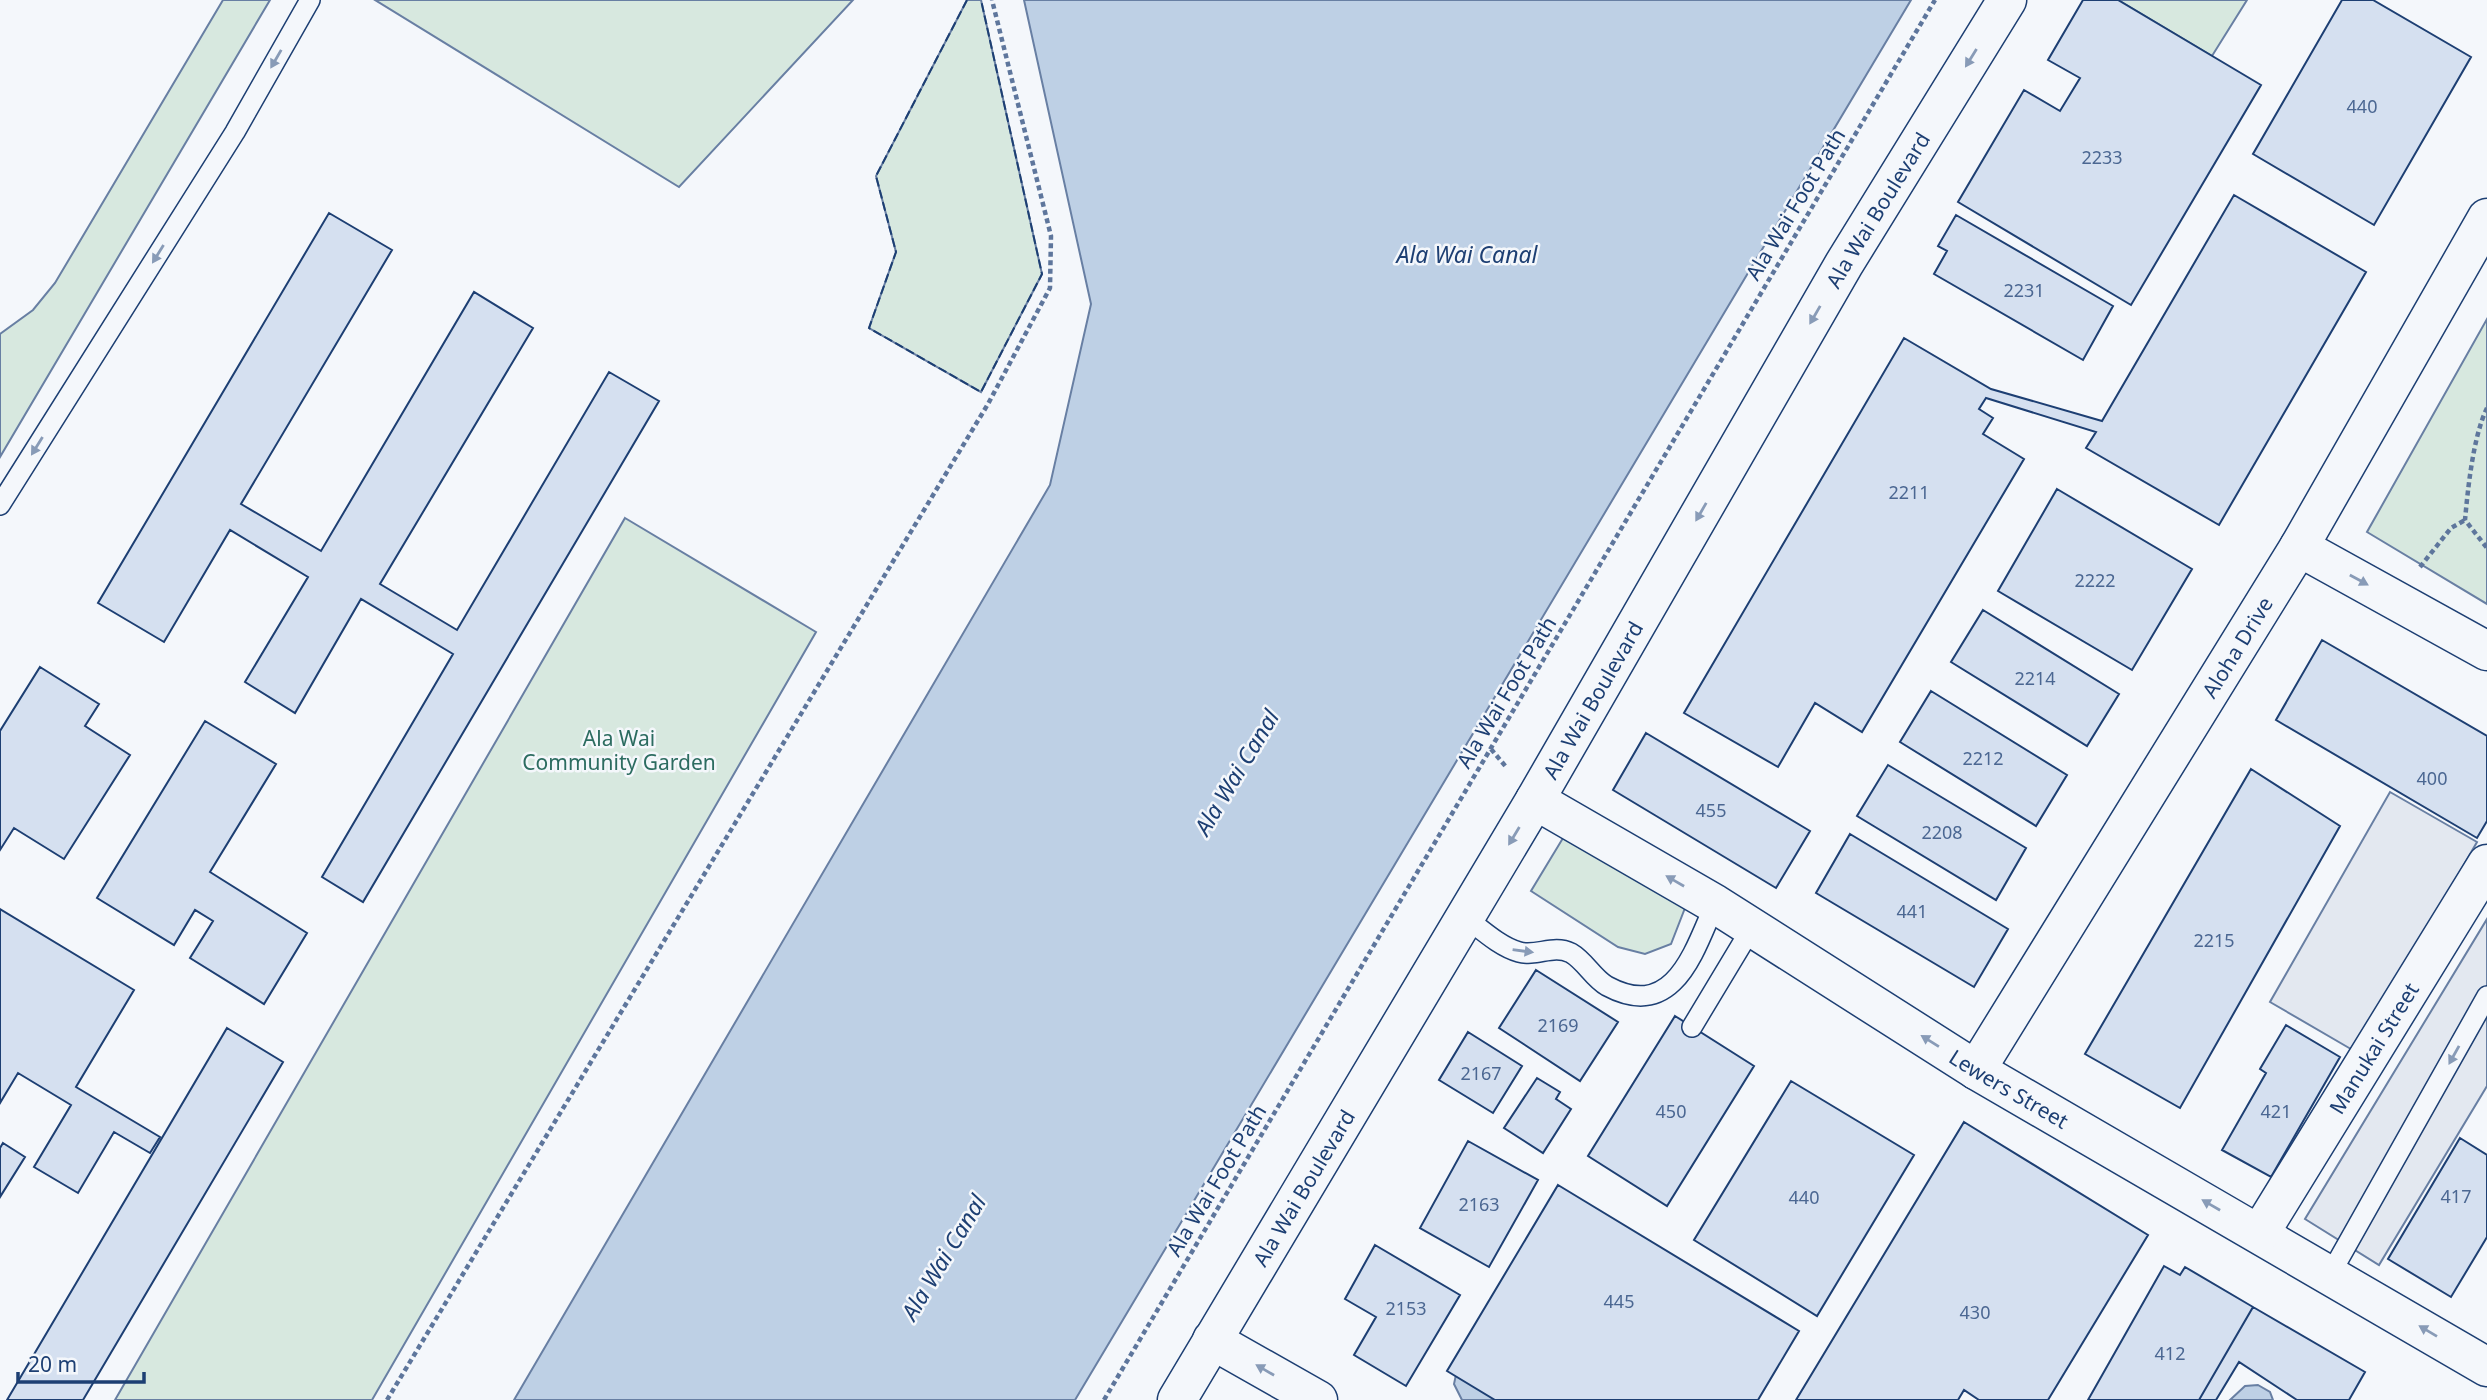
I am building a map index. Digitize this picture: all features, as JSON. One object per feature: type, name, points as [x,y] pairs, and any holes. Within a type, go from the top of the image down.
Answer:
[{"type":"street","name":"Ala Wai Boulevard","points":[[1177,1400],[1535,800],[1844,264],[2007,0]]},
{"type":"street","name":"Aloha Drive","points":[[1976,1070],[2299,547],[2487,218]]},
{"type":"street","points":[[2299,547],[2487,651]]},
{"type":"street","name":"Lewers Street","points":[[1535,800],[1715,904],[1976,1070],[2332,1273],[2487,1367]]},
{"type":"street","name":"Manukai Street","points":[[2260,1233],[2487,864]]},
{"type":"street","points":[[1212,1340],[1318,1400]]},
{"type":"lane","points":[[0,505],[234,132],[310,0]]},
{"type":"lane","points":[[1465,917],[1518,952],[1556,948],[1572,954],[1604,984],[1621,992],[1643,996],[1657,993],[1672,984],[1686,969],[1715,904]]},
{"type":"lane","points":[[1692,1027],[1751,929]]},
{"type":"lane","points":[[2332,1273],[2487,996]]},
{"type":"path","points":[[387,1400],[988,404],[1050,288],[1051,236],[992,0]]},
{"type":"path","name":"Ala Wai Foot Path","points":[[1104,1400],[1935,0]]},
{"type":"path","points":[[2487,408],[2480,423],[2465,520],[2487,548]]},
{"type":"path","points":[[2417,571],[2451,528],[2465,520]]},
{"type":"green space","points":[[223,0],[270,0],[0,457],[0,334],[33,310],[55,283]]},
{"type":"green space","points":[[375,0],[853,0],[679,187]]},
{"type":"green space","points":[[967,0],[981,0],[1042,274],[981,392],[869,328],[896,252],[876,176]]},
{"type":"green space","points":[[2118,0],[2247,0],[2212,56]]},
{"type":"green space","points":[[2487,319],[2487,604],[2367,532]]},
{"type":"green space","name":"Ala Wai Community Garden","points":[[625,518],[816,632],[372,1400],[115,1400]]},
{"type":"green space","points":[[1563,838],[1685,908],[1671,944],[1645,954],[1618,947],[1531,891]]},
{"type":"shaded area","points":[[2390,792],[2477,842],[2356,1052],[2270,1002]]},
{"type":"shaded area","points":[[2487,919],[2487,1086],[2379,1265],[2305,1219]]},
{"type":"water","name":"Ala Wai Canal","points":[[1024,0],[1911,0],[1075,1400],[514,1400],[1050,485],[1091,304]]},
{"type":"water","points":[[1458,1365],[1515,1400],[1462,1400],[1454,1384]]},
{"type":"water","points":[[2258,1385],[2270,1392],[2273,1400],[2230,1400],[2245,1386]]},
{"type":"building","points":[[2083,0],[2118,0],[2261,85],[2131,305],[1958,202],[2024,90],[2060,111],[2080,78],[2048,60]]},
{"type":"building","points":[[2342,0],[2373,0],[2471,57],[2374,225],[2253,154]]},
{"type":"building","points":[[2234,195],[2366,272],[2219,525],[2086,448],[2096,432],[1986,398],[1979,409],[1993,418],[1983,434],[2024,459],[1862,732],[1815,703],[1778,767],[1684,713],[1904,338],[1991,389],[2102,421]]},
{"type":"building","points":[[329,213],[392,250],[241,504],[321,551],[474,292],[533,328],[380,584],[457,630],[609,372],[659,401],[363,902],[322,877],[453,654],[361,599],[295,713],[245,682],[308,577],[230,530],[164,642],[98,603]]},
{"type":"building","points":[[1956,215],[2113,306],[2083,360],[1934,274],[1947,251],[1938,246]]},
{"type":"building","points":[[2057,489],[2192,569],[2132,670],[1998,591]]},
{"type":"building","points":[[1983,610],[2119,694],[2087,746],[1951,662]]},
{"type":"building","points":[[2322,640],[2487,736],[2487,821],[2477,838],[2276,720]]},
{"type":"building","points":[[40,667],[99,704],[85,726],[130,755],[64,859],[14,828],[0,850],[0,731]]},
{"type":"building","points":[[1931,691],[2067,775],[2036,826],[1900,742]]},
{"type":"building","points":[[205,721],[276,764],[210,872],[307,933],[264,1004],[190,958],[213,921],[195,910],[174,945],[97,898]]},
{"type":"building","points":[[1646,733],[1810,831],[1776,888],[1613,790]]},
{"type":"building","points":[[1888,765],[2026,848],[1996,900],[1857,816]]},
{"type":"building","points":[[2251,769],[2340,826],[2180,1108],[2085,1054]]},
{"type":"building","points":[[1850,834],[2008,929],[1974,987],[1816,893]]},
{"type":"building","points":[[0,909],[134,990],[76,1087],[160,1137],[150,1153],[114,1132],[78,1193],[34,1167],[71,1105],[18,1073],[0,1103]]},
{"type":"building","points":[[1536,970],[1618,1022],[1580,1081],[1499,1028]]},
{"type":"building","points":[[1675,1016],[1754,1066],[1667,1206],[1588,1156]]},
{"type":"building","points":[[2286,1025],[2340,1057],[2271,1177],[2222,1150],[2266,1073],[2260,1069]]},
{"type":"building","points":[[227,1028],[283,1062],[83,1400],[7,1400]]},
{"type":"building","points":[[1468,1032],[1522,1066],[1493,1113],[1439,1080]]},
{"type":"building","points":[[1537,1078],[1560,1092],[1556,1099],[1571,1109],[1543,1153],[1504,1128]]},
{"type":"building","points":[[1791,1081],[1914,1155],[1817,1316],[1694,1240]]},
{"type":"building","points":[[1964,1122],[2148,1235],[2048,1400],[1979,1400],[1964,1390],[1958,1400],[1796,1400]]},
{"type":"building","points":[[2460,1138],[2487,1155],[2487,1237],[2451,1297],[2388,1259]]},
{"type":"building","points":[[1468,1141],[1538,1180],[1489,1267],[1420,1228]]},
{"type":"building","points":[[3,1143],[25,1157],[0,1197],[0,1148]]},
{"type":"building","points":[[1558,1185],[1799,1331],[1758,1400],[1495,1400],[1447,1371]]},
{"type":"building","points":[[1375,1245],[1460,1295],[1406,1386],[1354,1355],[1376,1317],[1345,1299]]},
{"type":"building","points":[[2164,1266],[2180,1275],[2185,1267],[2253,1307],[2199,1400],[2088,1400]]},
{"type":"building","points":[[2253,1307],[2365,1372],[2349,1400],[2297,1400],[2239,1362],[2216,1400],[2199,1400]]},
{"type":"fence","points":[[967,0],[876,176],[896,252],[869,328],[981,392],[1042,274],[981,0]]}]
